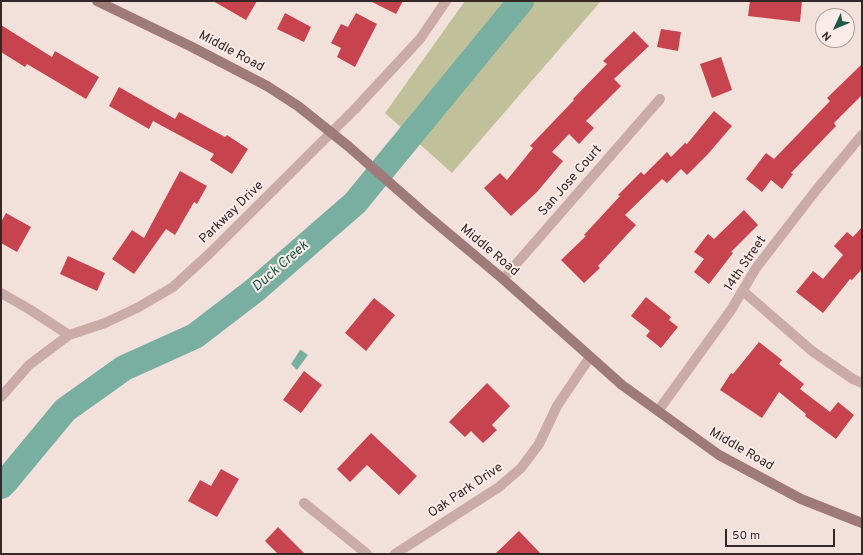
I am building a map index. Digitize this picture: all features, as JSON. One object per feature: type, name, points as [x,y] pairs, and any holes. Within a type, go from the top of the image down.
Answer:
[{"type":"main road","name":"Middle Road","points":[[97,1],[190,46],[267,86],[298,106],[348,146],[423,212],[503,279],[622,385],[719,455],[801,499],[862,523]]},
{"type":"street","name":"Parkway Drive","points":[[1,398],[29,365],[68,335],[105,322],[137,308],[173,287],[209,254],[332,133],[420,40],[446,1]]},
{"type":"street","name":"San Jose Court","points":[[503,279],[660,99]]},
{"type":"street","name":"14th Street","points":[[658,411],[732,310],[756,268],[803,207],[862,136]]},
{"type":"street","points":[[743,291],[812,351],[862,383]]},
{"type":"street","points":[[1,293],[29,309],[68,335]]},
{"type":"street","name":"Oak Park Drive","points":[[394,554],[499,487],[521,468],[539,444],[557,406],[590,357]]},
{"type":"street","points":[[304,503],[367,554]]},
{"type":"green space","points":[[465,1],[601,1],[452,173],[385,113]]},
{"type":"water","points":[[300,350],[308,355],[297,370],[291,364]]},
{"type":"building","points":[[213,1],[257,1],[246,20]]},
{"type":"building","points":[[370,1],[403,1],[396,14]]},
{"type":"building","points":[[750,1],[802,1],[800,22],[748,16]]},
{"type":"building","points":[[285,13],[311,27],[304,42],[277,29]]},
{"type":"building","points":[[356,13],[377,24],[355,67],[337,57],[341,48],[331,43],[341,24],[348,27]]},
{"type":"building","points":[[1,25],[52,57],[55,51],[99,77],[86,99],[27,64],[25,67],[1,52]]},
{"type":"building","points":[[661,29],[681,32],[678,51],[657,47]]},
{"type":"building","points":[[634,31],[649,46],[614,79],[621,86],[586,121],[594,128],[579,144],[569,134],[552,152],[563,161],[537,192],[511,216],[484,188],[500,173],[507,180],[533,148],[530,146],[607,64],[603,61]]},
{"type":"building","points":[[721,57],[732,90],[712,98],[700,64]]},
{"type":"building","points":[[862,64],[862,95],[834,123],[836,126],[791,173],[793,174],[782,189],[771,180],[762,192],[746,179],[766,153],[774,159],[830,101],[827,98]]},
{"type":"building","points":[[119,87],[175,119],[179,112],[225,137],[227,135],[248,149],[232,174],[210,160],[214,154],[153,121],[149,129],[109,106]]},
{"type":"building","points":[[714,111],[732,126],[708,154],[687,175],[681,169],[667,183],[662,179],[625,215],[636,225],[598,266],[600,268],[584,283],[561,260],[586,236],[584,235],[620,196],[618,195],[641,172],[644,175],[667,152],[671,157],[685,143],[687,144]]},
{"type":"building","points":[[180,171],[207,186],[197,204],[194,202],[175,235],[166,229],[134,274],[112,259],[132,230],[144,238]]},
{"type":"building","points":[[744,210],[758,225],[731,252],[733,253],[709,284],[694,272],[704,259],[694,252],[708,234],[714,239]]},
{"type":"building","points":[[6,213],[31,227],[17,252],[1,243],[1,222]]},
{"type":"building","points":[[862,227],[862,269],[852,280],[850,279],[823,313],[796,292],[813,271],[823,279],[843,255],[834,246],[847,232],[853,237]]},
{"type":"building","points":[[68,256],[105,273],[97,291],[60,274]]},
{"type":"building","points":[[646,297],[671,317],[669,320],[678,327],[661,348],[646,336],[650,331],[631,316]]},
{"type":"building","points":[[374,298],[395,315],[366,351],[345,333]]},
{"type":"building","points":[[759,342],[782,360],[779,364],[804,384],[800,389],[830,412],[838,402],[854,415],[836,439],[805,416],[806,414],[779,392],[762,418],[720,390],[731,373],[733,374]]},
{"type":"building","points":[[304,371],[322,385],[301,413],[283,400]]},
{"type":"building","points":[[487,383],[510,406],[492,425],[497,430],[483,443],[471,431],[465,437],[449,422]]},
{"type":"building","points":[[371,433],[417,476],[399,495],[367,465],[350,482],[337,469]]},
{"type":"building","points":[[221,469],[239,479],[217,517],[188,501],[200,480],[211,486]]},
{"type":"building","points":[[278,527],[305,554],[278,554],[265,541]]},
{"type":"building","points":[[519,531],[541,554],[495,554]]},
{"type":"waterway","name":"Duck Creek","points":[[1,486],[65,410],[124,368],[195,336],[255,290],[355,203],[521,1]]}]
